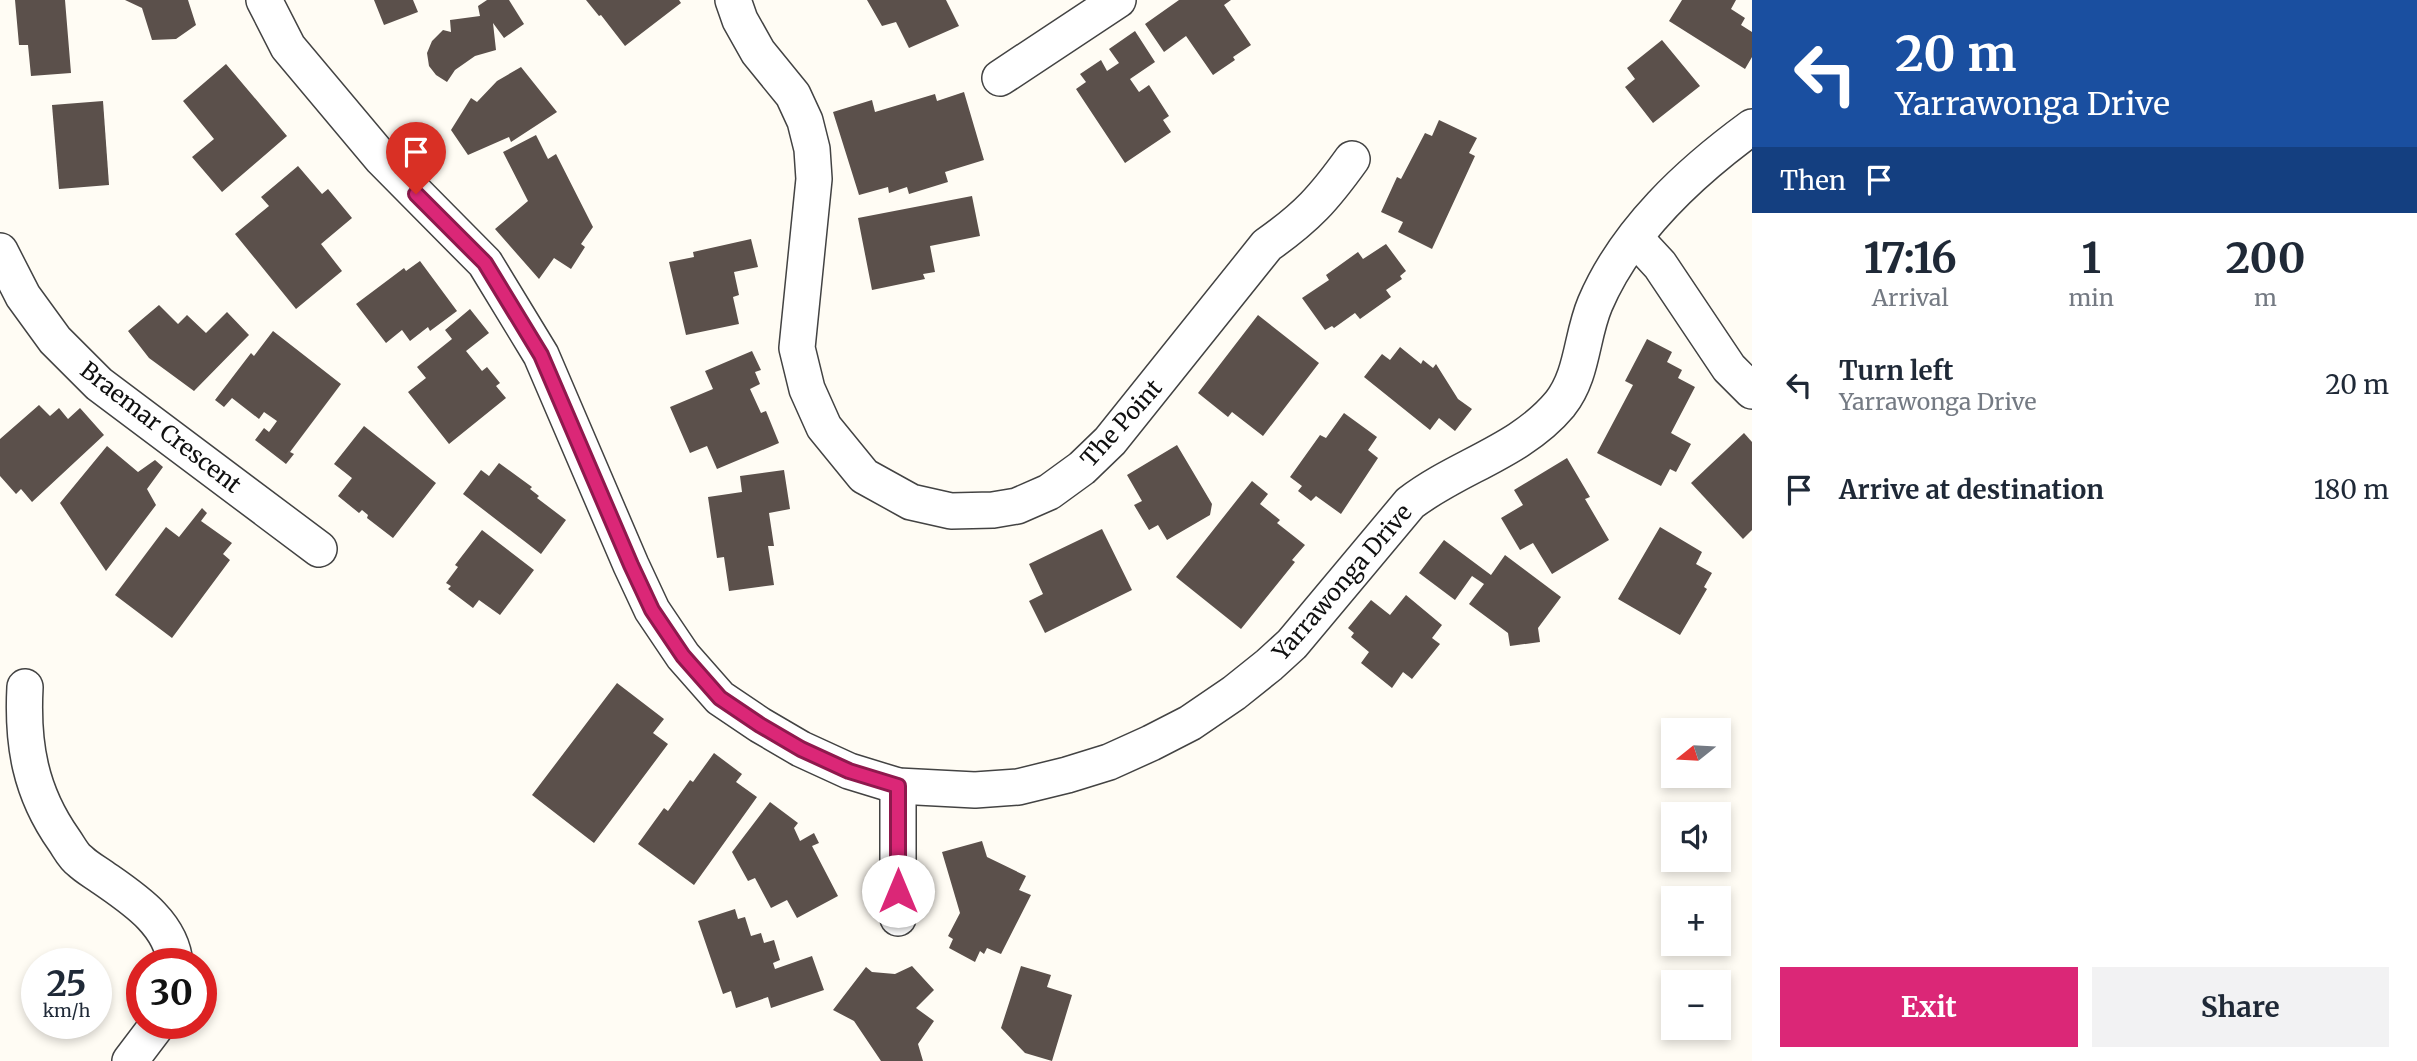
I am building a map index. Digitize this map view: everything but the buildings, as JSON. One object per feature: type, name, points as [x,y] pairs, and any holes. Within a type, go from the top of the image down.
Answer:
[{"type":"street","name":"Yarrawonga Drive","points":[[264,0],[288,47],[382,159],[485,263],[541,355],[652,610],[683,656],[720,698],[760,725],[801,749],[849,771],[898,786],[975,790],[1018,787],[1067,775],[1110,762],[1152,743],[1190,723],[1234,693],[1292,644],[1410,503],[1456,472],[1510,447],[1539,426],[1561,402],[1575,381],[1588,323],[1596,303],[1635,238],[1664,202],[1724,148],[1752,127]]},
{"type":"street","name":"The Point","points":[[733,0],[740,20],[758,52],[793,95],[805,121],[812,149],[814,179],[797,348],[807,389],[824,427],[864,477],[911,502],[951,511],[993,510],[1017,506],[1049,492],[1082,468],[1110,441],[1267,245],[1326,195],[1352,159]]},
{"type":"street","points":[[1000,78],[1082,10],[1118,0]]},
{"type":"street","points":[[1635,238],[1660,265],[1729,368],[1752,391]]},
{"type":"street","name":"Braemar Crescent","points":[[0,251],[23,296],[55,340],[99,384],[319,549]]},
{"type":"street","points":[[24,687],[23,724],[28,757],[38,791],[53,824],[79,861],[135,900],[160,926],[171,948]]},
{"type":"street","points":[[898,786],[898,918]]},
{"type":"street","points":[[130,1061],[147,1039]]},
{"type":"route","points":[[416,194],[485,263],[541,355],[652,610],[683,656],[720,698],[760,725],[801,749],[849,771],[898,786],[898,891]]}]
